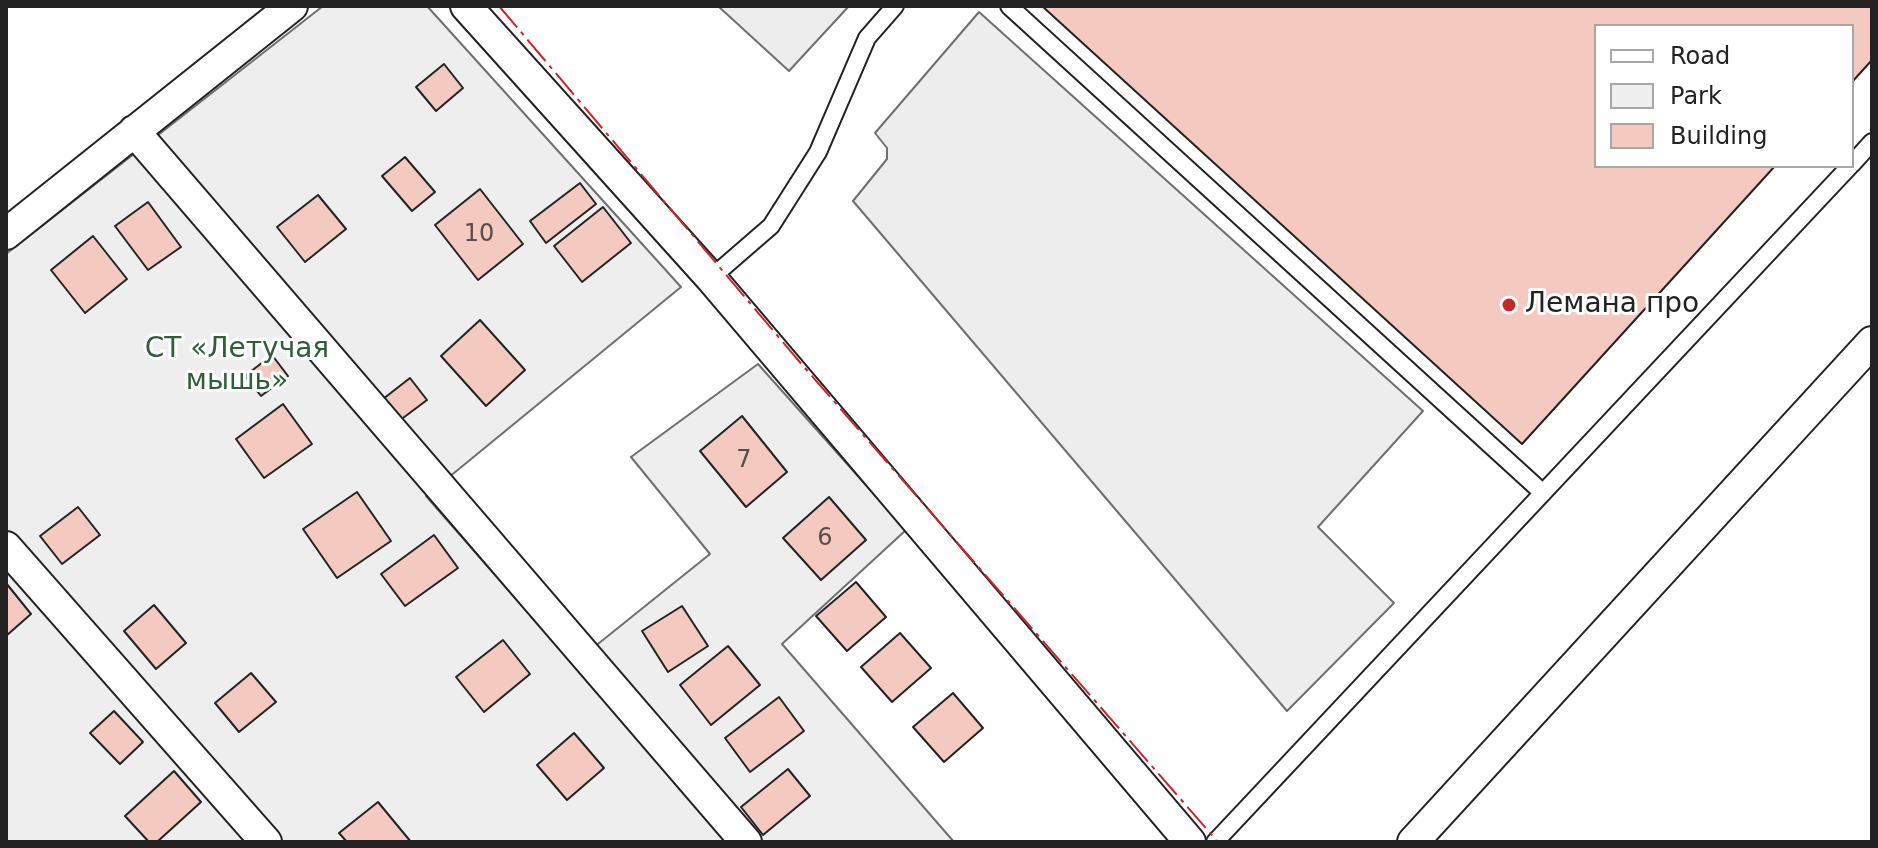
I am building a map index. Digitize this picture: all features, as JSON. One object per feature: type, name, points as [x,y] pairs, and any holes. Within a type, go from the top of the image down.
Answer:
[{"type":"street","points":[[6,234],[292,6]]},
{"type":"street","points":[[466,6],[711,278],[1190,842]]},
{"type":"street","points":[[134,131],[746,842]]},
{"type":"street","points":[[1413,842],[1872,342]]},
{"type":"street","points":[[6,547],[266,842]]},
{"type":"lane","points":[[711,278],[771,226],[818,152],[867,38],[895,6]]},
{"type":"lane","points":[[1009,6],[1543,493]]},
{"type":"lane","points":[[1854,162],[1872,142]]},
{"type":"lane","points":[[1215,842],[1848,168]]},
{"type":"green space","name":"СТ «Летучая мышь»","points":[[323,6],[427,6],[681,287],[426,496],[573,664],[710,554],[631,457],[758,364],[906,530],[782,644],[954,842],[6,842],[6,254]]},
{"type":"shaded area","points":[[718,6],[849,6],[789,71]]},
{"type":"shaded area","points":[[979,12],[1423,411],[1318,527],[1394,603],[1287,711],[853,201],[887,159],[887,148],[875,133]]},
{"type":"building","name":"Лемана про","points":[[1042,6],[1872,6],[1872,60],[1854,80],[1854,24],[1594,24],[1594,168],[1773,168],[1522,444]]},
{"type":"building","points":[[444,64],[463,88],[436,111],[416,87]]},
{"type":"building","points":[[405,157],[435,192],[412,211],[382,176]]},
{"type":"building","points":[[580,183],[596,204],[546,243],[530,221]]},
{"type":"building","points":[[480,189],[523,244],[478,280],[435,225]]},
{"type":"building","points":[[318,195],[346,229],[305,262],[277,227]]},
{"type":"building","points":[[148,202],[181,247],[148,270],[115,226]]},
{"type":"building","points":[[603,207],[631,243],[582,282],[554,246]]},
{"type":"building","points":[[93,236],[127,279],[85,313],[51,270]]},
{"type":"building","points":[[480,320],[525,370],[486,406],[441,356]]},
{"type":"building","points":[[272,355],[288,376],[261,396],[245,376]]},
{"type":"building","points":[[410,378],[427,400],[399,421],[383,399]]},
{"type":"building","points":[[283,404],[312,444],[264,478],[236,439]]},
{"type":"building","points":[[742,416],[787,472],[746,507],[700,451]]},
{"type":"building","points":[[357,492],[391,541],[337,578],[303,529]]},
{"type":"building","points":[[829,497],[866,540],[821,580],[783,538]]},
{"type":"building","points":[[78,507],[100,535],[62,564],[40,536]]},
{"type":"building","points":[[434,535],[458,568],[405,606],[381,574]]},
{"type":"building","points":[[856,582],[886,617],[847,651],[816,616]]},
{"type":"building","points":[[6,583],[31,614],[6,636]]},
{"type":"building","points":[[154,605],[186,643],[156,669],[124,631]]},
{"type":"building","points":[[682,606],[708,646],[668,672],[642,631]]},
{"type":"building","points":[[900,633],[931,668],[892,702],[861,667]]},
{"type":"building","points":[[503,640],[530,674],[484,712],[456,677]]},
{"type":"building","points":[[728,646],[760,685],[711,725],[680,685]]},
{"type":"building","points":[[251,673],[276,702],[239,732],[215,703]]},
{"type":"building","points":[[953,693],[983,728],[944,762],[913,727]]},
{"type":"building","points":[[779,697],[804,731],[750,772],[725,738]]},
{"type":"building","points":[[114,711],[143,742],[120,764],[90,733]]},
{"type":"building","points":[[574,733],[604,768],[567,800],[537,765]]},
{"type":"building","points":[[788,769],[810,796],[763,835],[741,807]]},
{"type":"building","points":[[174,771],[201,802],[157,842],[149,842],[125,816]]},
{"type":"building","points":[[378,802],[411,842],[347,842],[339,833]]},
{"type":"power","points":[[499,6],[798,360],[1218,842]]},
{"type":"place","name":"Лемана про","points":[[1509,305]]}]
